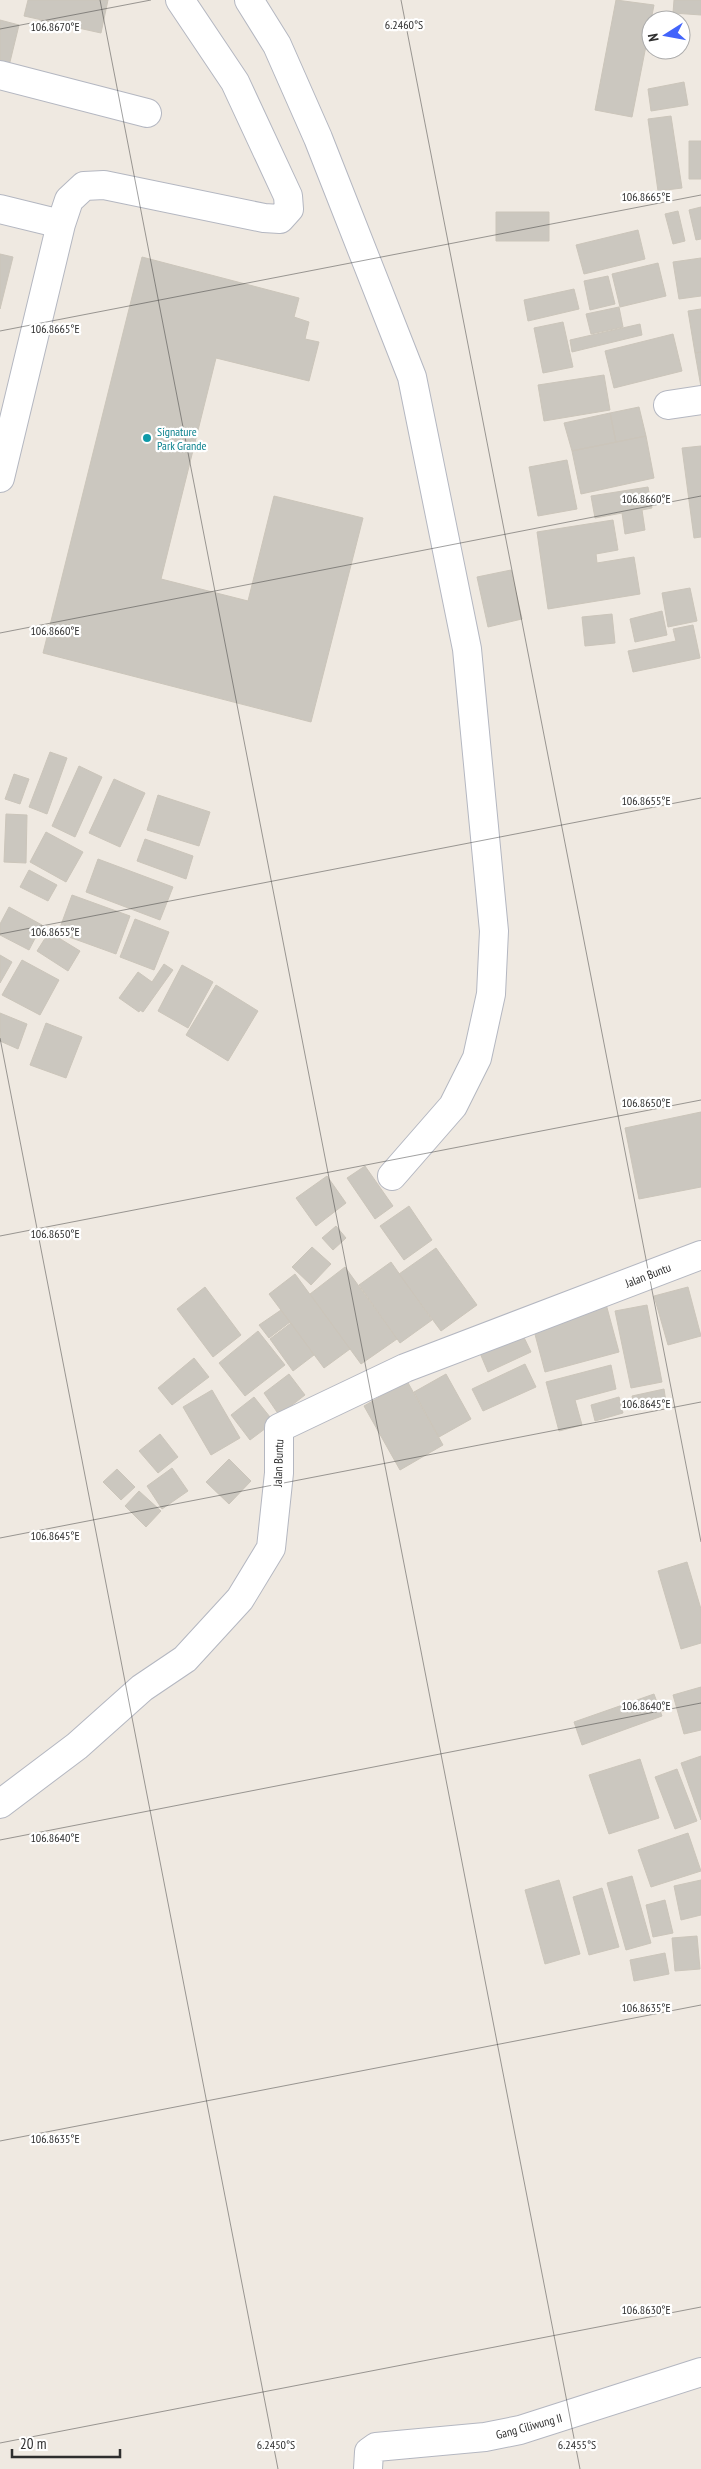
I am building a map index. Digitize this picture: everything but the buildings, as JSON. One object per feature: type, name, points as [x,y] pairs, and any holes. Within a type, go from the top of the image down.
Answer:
[{"type":"street","points":[[0,478],[61,224],[69,200],[84,186],[104,185],[264,218],[280,219],[289,209],[288,196],[235,82],[180,0]]},
{"type":"street","points":[[249,0],[277,45],[318,138],[412,377],[467,649],[494,931],[491,994],[476,1058],[453,1106],[392,1176]]},
{"type":"street","points":[[0,75],[147,113]]},
{"type":"street","points":[[0,209],[61,224]]},
{"type":"street","points":[[668,404],[701,400]]},
{"type":"street","name":"Jalan Buntu","points":[[0,1804],[77,1746],[142,1688],[184,1659],[240,1599],[272,1548],[279,1473],[279,1428],[405,1368],[701,1254]]},
{"type":"street","name":"Gang Ciliwung II","points":[[368,2469],[370,2452],[376,2447],[485,2438],[520,2430],[701,2372]]},
{"type":"place","name":"Signature Park Grande","points":[[147,438]]}]
